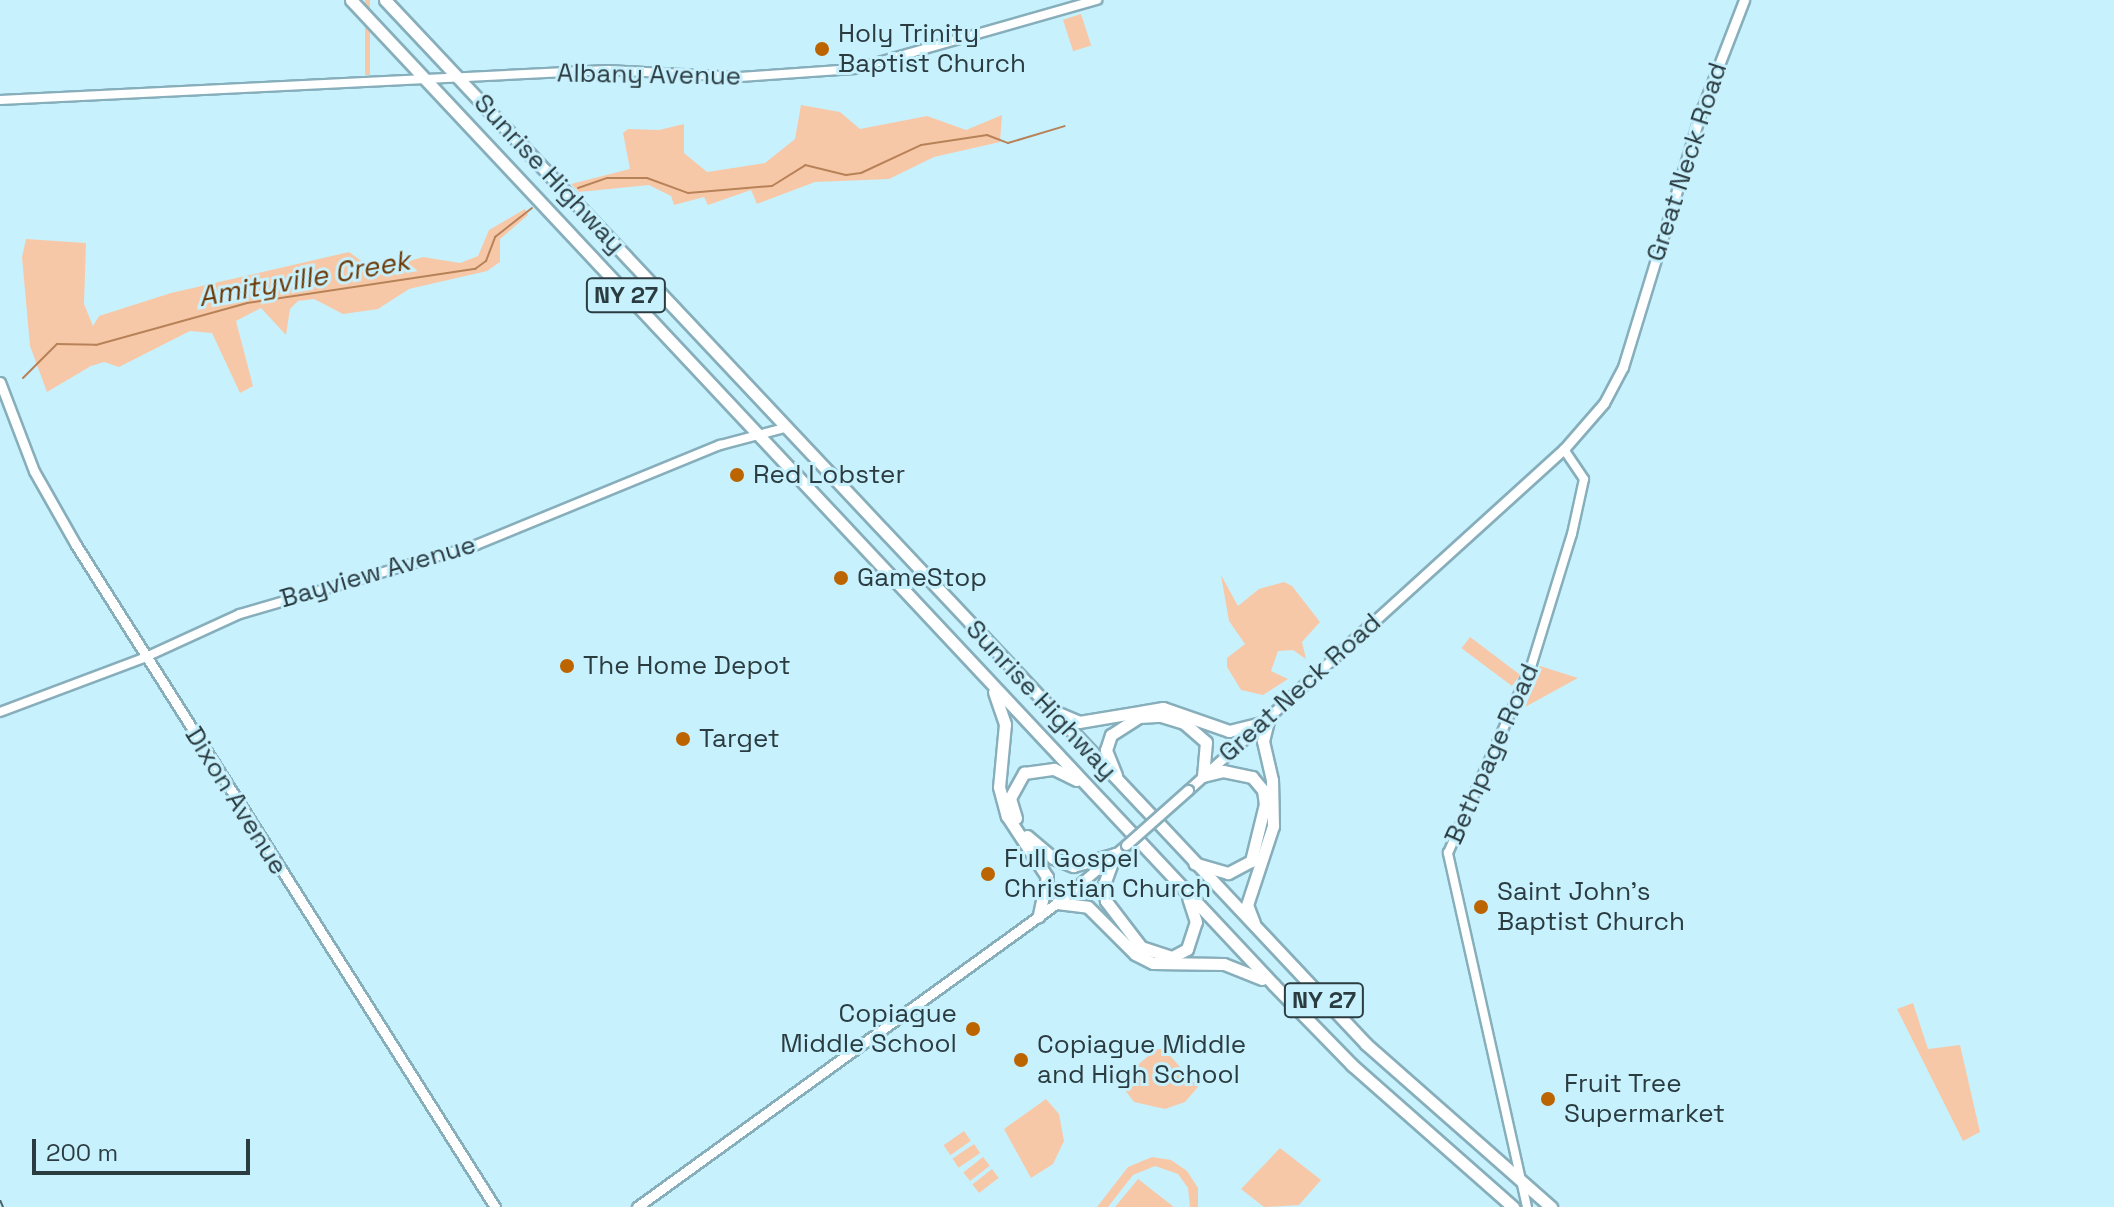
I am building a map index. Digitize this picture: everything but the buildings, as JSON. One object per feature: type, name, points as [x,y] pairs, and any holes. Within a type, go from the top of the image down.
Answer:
[{"type":"highway","name":"Sunrise Highway","points":[[351,0],[1274,985],[1352,1065],[1513,1207]]},
{"type":"highway","name":"Sunrise Highway","points":[[385,0],[1190,861],[1407,1084],[1551,1207]]},
{"type":"highway","points":[[989,680],[1004,714],[999,787],[1007,816],[1047,877],[1039,916]]},
{"type":"highway","points":[[1043,703],[1079,722],[1163,708],[1229,731],[1265,720],[1263,741],[1273,791],[1273,826],[1247,905],[1261,933]]},
{"type":"highway","points":[[1122,786],[1106,750],[1111,735],[1139,717],[1161,716],[1199,731],[1206,742],[1203,776],[1223,771],[1252,777],[1263,790],[1263,828],[1251,861],[1240,870],[1228,873],[1190,861]]},
{"type":"highway","points":[[1087,786],[1063,772],[1039,767],[1014,784],[1013,812],[1033,843],[1053,858],[1073,866],[1115,854]]},
{"type":"highway","points":[[1115,854],[1104,885],[1106,901],[1141,947],[1172,957],[1187,949],[1196,922],[1186,893]]},
{"type":"highway","points":[[1057,903],[1088,907],[1135,954],[1153,963],[1224,964],[1244,968],[1274,985]]},
{"type":"main road","name":"Great Neck Road","points":[[637,1207],[1057,903],[1188,790],[1564,449],[1604,403],[1623,367],[1702,109],[1744,0]]},
{"type":"main road","name":"Dixon Avenue","points":[[0,382],[34,471],[146,657],[495,1207]]},
{"type":"street","name":"Albany Avenue","points":[[0,100],[428,82],[607,70],[740,77],[854,69],[1097,0]]},
{"type":"street","name":"Bayview Avenue","points":[[0,712],[146,657],[304,591],[476,545],[757,433],[785,428]]},
{"type":"street","name":"Bethpage Road","points":[[1527,1207],[1448,853],[1531,667],[1572,534],[1584,479],[1564,449]]},
{"type":"shaded area","points":[[365,0],[370,0],[370,75],[365,75]]},
{"type":"shaded area","points":[[1081,14],[1091,45],[1073,51],[1063,20]]},
{"type":"shaded area","points":[[801,105],[840,112],[860,129],[927,116],[966,130],[1002,115],[1000,142],[934,157],[889,179],[815,182],[757,204],[751,190],[708,205],[704,197],[674,205],[671,196],[649,185],[579,192],[571,184],[630,169],[623,133],[628,129],[659,130],[684,124],[684,153],[707,172],[765,163],[795,139]]},
{"type":"shaded area","points":[[525,209],[528,215],[500,239],[500,262],[487,271],[409,289],[378,309],[343,314],[314,299],[298,301],[290,309],[286,335],[261,308],[236,321],[253,386],[240,393],[212,333],[190,331],[119,367],[104,362],[91,366],[47,392],[30,346],[22,257],[26,239],[86,243],[84,304],[93,326],[99,316],[171,293],[349,252],[375,271],[423,257],[460,263],[478,256],[489,230]]},
{"type":"shaded area","points":[[1221,575],[1238,606],[1259,589],[1284,582],[1292,586],[1320,622],[1302,642],[1306,659],[1293,650],[1278,651],[1271,671],[1288,679],[1263,695],[1241,690],[1227,667],[1227,658],[1245,644],[1229,621]]},
{"type":"shaded area","points":[[1470,637],[1520,675],[1512,686],[1462,648]]},
{"type":"shaded area","points":[[1540,666],[1578,678],[1525,707],[1535,684]]},
{"type":"shaded area","points":[[1913,1003],[1928,1049],[1960,1045],[1980,1132],[1963,1141],[1897,1009]]},
{"type":"shaded area","points":[[1157,1049],[1164,1049],[1198,1087],[1185,1102],[1165,1109],[1134,1102],[1118,1081]]},
{"type":"shaded area","points":[[1046,1099],[1059,1114],[1064,1141],[1053,1164],[1031,1178],[1004,1129]]},
{"type":"shaded area","points":[[964,1131],[971,1141],[950,1155],[944,1145]]},
{"type":"shaded area","points":[[974,1144],[980,1153],[959,1168],[952,1159]]},
{"type":"shaded area","points":[[1280,1148],[1321,1180],[1299,1205],[1264,1207],[1241,1189]]},
{"type":"shaded area","points":[[983,1157],[990,1166],[970,1181],[963,1172]]},
{"type":"shaded area","points":[[1152,1157],[1171,1160],[1187,1171],[1198,1188],[1198,1207],[1190,1207],[1188,1188],[1178,1174],[1155,1166],[1133,1175],[1108,1207],[1097,1207],[1128,1167]]},
{"type":"shaded area","points":[[992,1169],[999,1178],[979,1193],[972,1184]]},
{"type":"shaded area","points":[[1138,1179],[1174,1207],[1115,1207]]},
{"type":"waterway","name":"Amityville Creek","points":[[578,188],[607,178],[647,178],[688,193],[772,186],[805,165],[846,175],[861,173],[921,145],[987,135],[1008,143],[1065,126]]},
{"type":"waterway","name":"Amityville Creek","points":[[23,378],[57,344],[96,345],[247,303],[475,269],[486,261],[495,237],[532,208]]},
{"type":"railway","points":[[0,1200],[3,1207]]},
{"type":"place","name":"Holy Trinity Baptist Church","points":[[822,49]]},
{"type":"place","name":"Red Lobster","points":[[737,475]]},
{"type":"place","name":"GameStop","points":[[841,578]]},
{"type":"place","name":"The Home Depot","points":[[567,666]]},
{"type":"place","name":"Target","points":[[683,739]]},
{"type":"place","name":"Full Gospel Christian Church","points":[[988,874]]},
{"type":"place","name":"Saint John's Baptist Church","points":[[1481,907]]},
{"type":"place","name":"Copiague Middle School","points":[[973,1029]]},
{"type":"place","name":"Copiague Middle and High School","points":[[1021,1060]]},
{"type":"place","name":"Fruit Tree Supermarket","points":[[1548,1099]]}]
